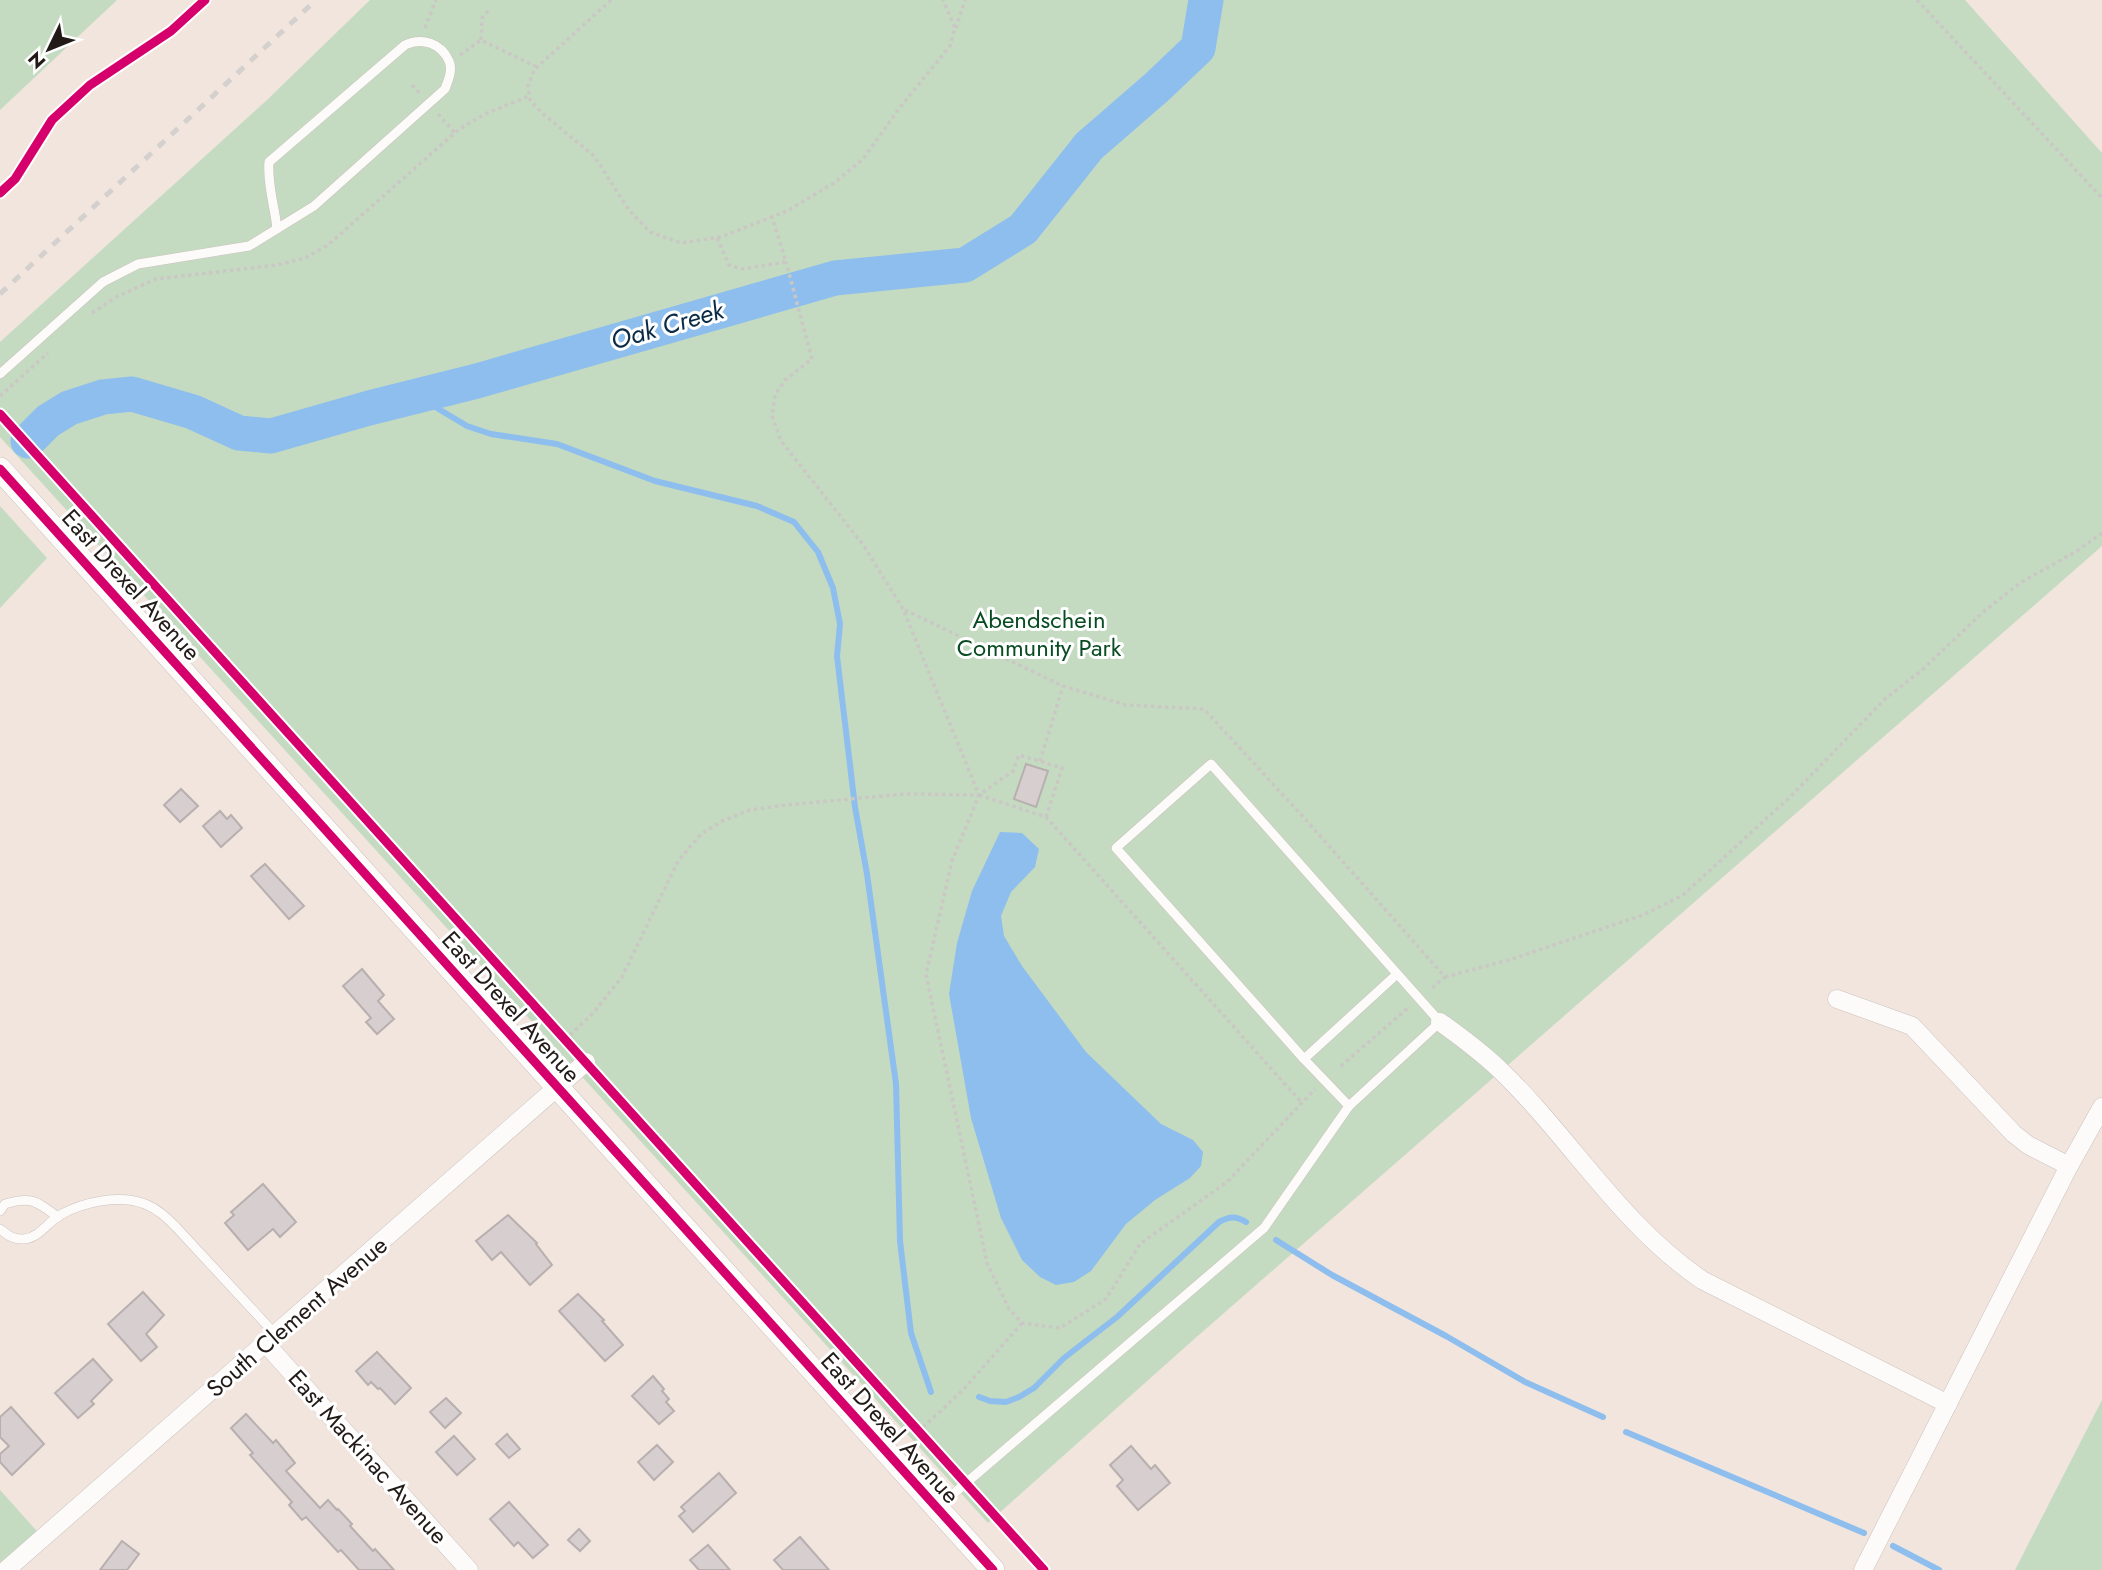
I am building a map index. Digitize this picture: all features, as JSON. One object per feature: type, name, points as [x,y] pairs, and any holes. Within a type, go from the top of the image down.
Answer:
[{"type":"street","name":"East Drexel Avenue","points":[[0,469],[993,1570]]},
{"type":"street","points":[[1837,999],[1912,1026],[2028,1146],[2069,1166]]},
{"type":"street","points":[[1440,1022],[1500,1070],[1615,1202],[1652,1242],[1678,1263],[1702,1280],[1948,1404]]},
{"type":"street","name":"South Clement Avenue","points":[[6,1570],[586,1062]]},
{"type":"street","points":[[1863,1570],[2069,1166],[2102,1107]]},
{"type":"street","name":"East Mackinac Avenue","points":[[271,1340],[469,1570]]},
{"type":"lane","points":[[0,373],[103,282],[138,264],[249,246],[277,229],[314,206],[445,89],[450,75],[450,61],[437,46],[415,40],[405,45],[269,162],[268,179],[277,229]]},
{"type":"lane","points":[[936,1508],[1264,1228],[1349,1106],[1440,1022],[1211,764],[1116,848],[1349,1106]]},
{"type":"lane","points":[[1304,1059],[1397,974]]},
{"type":"lane","points":[[0,1211],[5,1204],[24,1198],[38,1203],[58,1217]]},
{"type":"lane","points":[[0,1229],[13,1239],[27,1239],[42,1231],[58,1217],[82,1206],[126,1200],[144,1204],[159,1211],[176,1227],[271,1340]]},
{"type":"path","points":[[426,41],[425,30],[436,0]]},
{"type":"path","points":[[611,0],[534,70],[528,86],[530,100],[594,156],[629,210],[650,232],[681,243],[717,238],[772,217],[834,183],[863,159],[901,106],[950,46],[965,0]]},
{"type":"path","points":[[943,0],[956,28]]},
{"type":"path","points":[[1917,0],[2102,198]]},
{"type":"path","points":[[481,40],[482,18],[489,10]]},
{"type":"path","points":[[481,40],[537,67]]},
{"type":"path","points":[[450,61],[481,40]]},
{"type":"path","points":[[772,217],[812,359],[785,380],[775,395],[772,416],[781,441],[864,546],[903,609],[979,795]]},
{"type":"path","points":[[717,238],[729,265],[741,269],[786,262]]},
{"type":"path","points":[[1445,977],[1508,960],[1643,915],[1683,895],[1791,796],[1885,699],[1922,670],[1982,613],[2020,583],[2102,533]]},
{"type":"path","points":[[1040,761],[1063,686]]},
{"type":"path","points":[[1046,817],[1062,768],[1019,755],[1013,771],[979,795],[953,861],[926,974],[987,1263],[1009,1309],[1022,1323],[1060,1328],[1106,1298],[1140,1244],[1227,1182],[1317,1088]]},
{"type":"path","points":[[556,1029],[565,1040],[593,1013],[622,977],[678,861],[701,834],[722,821],[750,810],[904,793],[979,795],[1046,817],[1302,1103]]},
{"type":"path","points":[[918,1432],[964,1389],[1022,1323]]},
{"type":"path","points":[[909,1422],[926,1441]]},
{"type":"green space","points":[[0,0],[117,0],[0,110]]},
{"type":"green space","name":"Abendschein Community Park","points":[[370,0],[1965,0],[2102,153],[2102,546],[1192,1341],[988,1523],[0,437],[0,342],[267,100]]},
{"type":"green space","points":[[0,506],[47,558],[0,608]]},
{"type":"green space","points":[[2102,1400],[2102,1570],[2015,1570]]},
{"type":"green space","points":[[0,1490],[43,1538],[0,1570]]},
{"type":"water","points":[[1000,832],[1022,833],[1039,849],[1035,867],[1011,892],[1001,916],[1004,936],[1022,966],[1086,1052],[1161,1124],[1193,1140],[1203,1152],[1201,1166],[1190,1178],[1155,1200],[1126,1224],[1091,1271],[1074,1282],[1056,1285],[1040,1277],[1022,1260],[1001,1218],[971,1118],[949,994],[957,943],[972,891]]},
{"type":"building","points":[[1026,764],[1048,771],[1036,807],[1014,799]]},
{"type":"building","points":[[181,789],[198,806],[180,822],[164,805]]},
{"type":"building","points":[[220,811],[227,819],[231,815],[242,828],[221,847],[203,826]]},
{"type":"building","points":[[265,864],[304,906],[289,919],[251,876]]},
{"type":"building","points":[[362,969],[384,995],[378,1001],[394,1019],[377,1034],[366,1022],[371,1018],[343,986]]},
{"type":"building","points":[[263,1184],[296,1222],[280,1237],[273,1229],[248,1250],[225,1223],[234,1215],[231,1212]]},
{"type":"building","points":[[508,1215],[537,1243],[552,1265],[530,1285],[501,1252],[492,1260],[476,1241]]},
{"type":"building","points":[[143,1292],[164,1315],[146,1334],[157,1347],[141,1361],[108,1324]]},
{"type":"building","points":[[578,1294],[604,1320],[602,1321],[623,1345],[605,1361],[559,1311]]},
{"type":"building","points":[[377,1352],[411,1388],[395,1404],[380,1388],[371,1382],[368,1385],[356,1371]]},
{"type":"building","points":[[93,1359],[112,1380],[91,1401],[94,1404],[78,1418],[55,1393]]},
{"type":"building","points":[[653,1376],[664,1389],[662,1391],[669,1399],[666,1402],[674,1411],[659,1424],[632,1396]]},
{"type":"building","points":[[446,1398],[461,1413],[445,1428],[430,1412]]},
{"type":"building","points":[[11,1407],[44,1444],[12,1475],[0,1462],[0,1454],[9,1446],[0,1437],[0,1417]]},
{"type":"building","points":[[246,1414],[273,1443],[276,1440],[295,1463],[286,1471],[320,1508],[328,1500],[352,1524],[350,1526],[373,1551],[375,1549],[394,1570],[359,1570],[341,1550],[338,1552],[306,1517],[302,1520],[289,1505],[292,1502],[250,1455],[253,1453],[231,1428]]},
{"type":"building","points":[[507,1434],[520,1449],[509,1458],[496,1444]]},
{"type":"building","points":[[454,1436],[475,1459],[457,1475],[436,1452]]},
{"type":"building","points":[[657,1445],[673,1462],[654,1480],[638,1462]]},
{"type":"building","points":[[1131,1446],[1151,1469],[1155,1465],[1170,1483],[1138,1510],[1117,1486],[1123,1480],[1110,1465]]},
{"type":"building","points":[[719,1473],[736,1493],[693,1532],[679,1516],[685,1511],[681,1507]]},
{"type":"building","points":[[509,1502],[548,1545],[533,1558],[518,1542],[514,1546],[490,1519]]},
{"type":"building","points":[[579,1529],[590,1541],[580,1551],[568,1540]]},
{"type":"building","points":[[800,1537],[829,1570],[783,1570],[774,1560]]},
{"type":"building","points":[[122,1541],[139,1554],[127,1570],[100,1570]]},
{"type":"building","points":[[708,1545],[730,1570],[699,1570],[690,1560]]},
{"type":"waterway","name":"Oak Creek","points":[[28,441],[48,421],[69,408],[103,397],[132,394],[193,412],[239,433],[271,436],[477,381],[835,278],[965,265],[1023,229],[1089,146],[1198,48],[1206,0]]},
{"type":"waterway","points":[[417,396],[467,426],[491,434],[557,444],[655,481],[757,506],[794,522],[818,552],[833,588],[840,624],[837,656],[855,807],[896,1084],[900,1241],[911,1333],[931,1392]]},
{"type":"waterway","points":[[979,1397],[1006,1402],[1034,1388],[1064,1358],[1117,1317],[1219,1222],[1233,1218],[1246,1222]]},
{"type":"waterway","points":[[1276,1240],[1332,1275],[1525,1382],[1603,1417]]},
{"type":"waterway","points":[[1626,1432],[1864,1533]]},
{"type":"waterway","points":[[1893,1546],[1939,1570]]},
{"type":"railway","points":[[0,294],[316,0]]},
{"type":"cycle path","points":[[0,193],[15,179],[52,120],[90,85],[171,31],[205,0]]},
{"type":"cycle path","points":[[0,414],[1044,1570]]},
{"type":"cycle path","points":[[0,469],[993,1570]]}]
